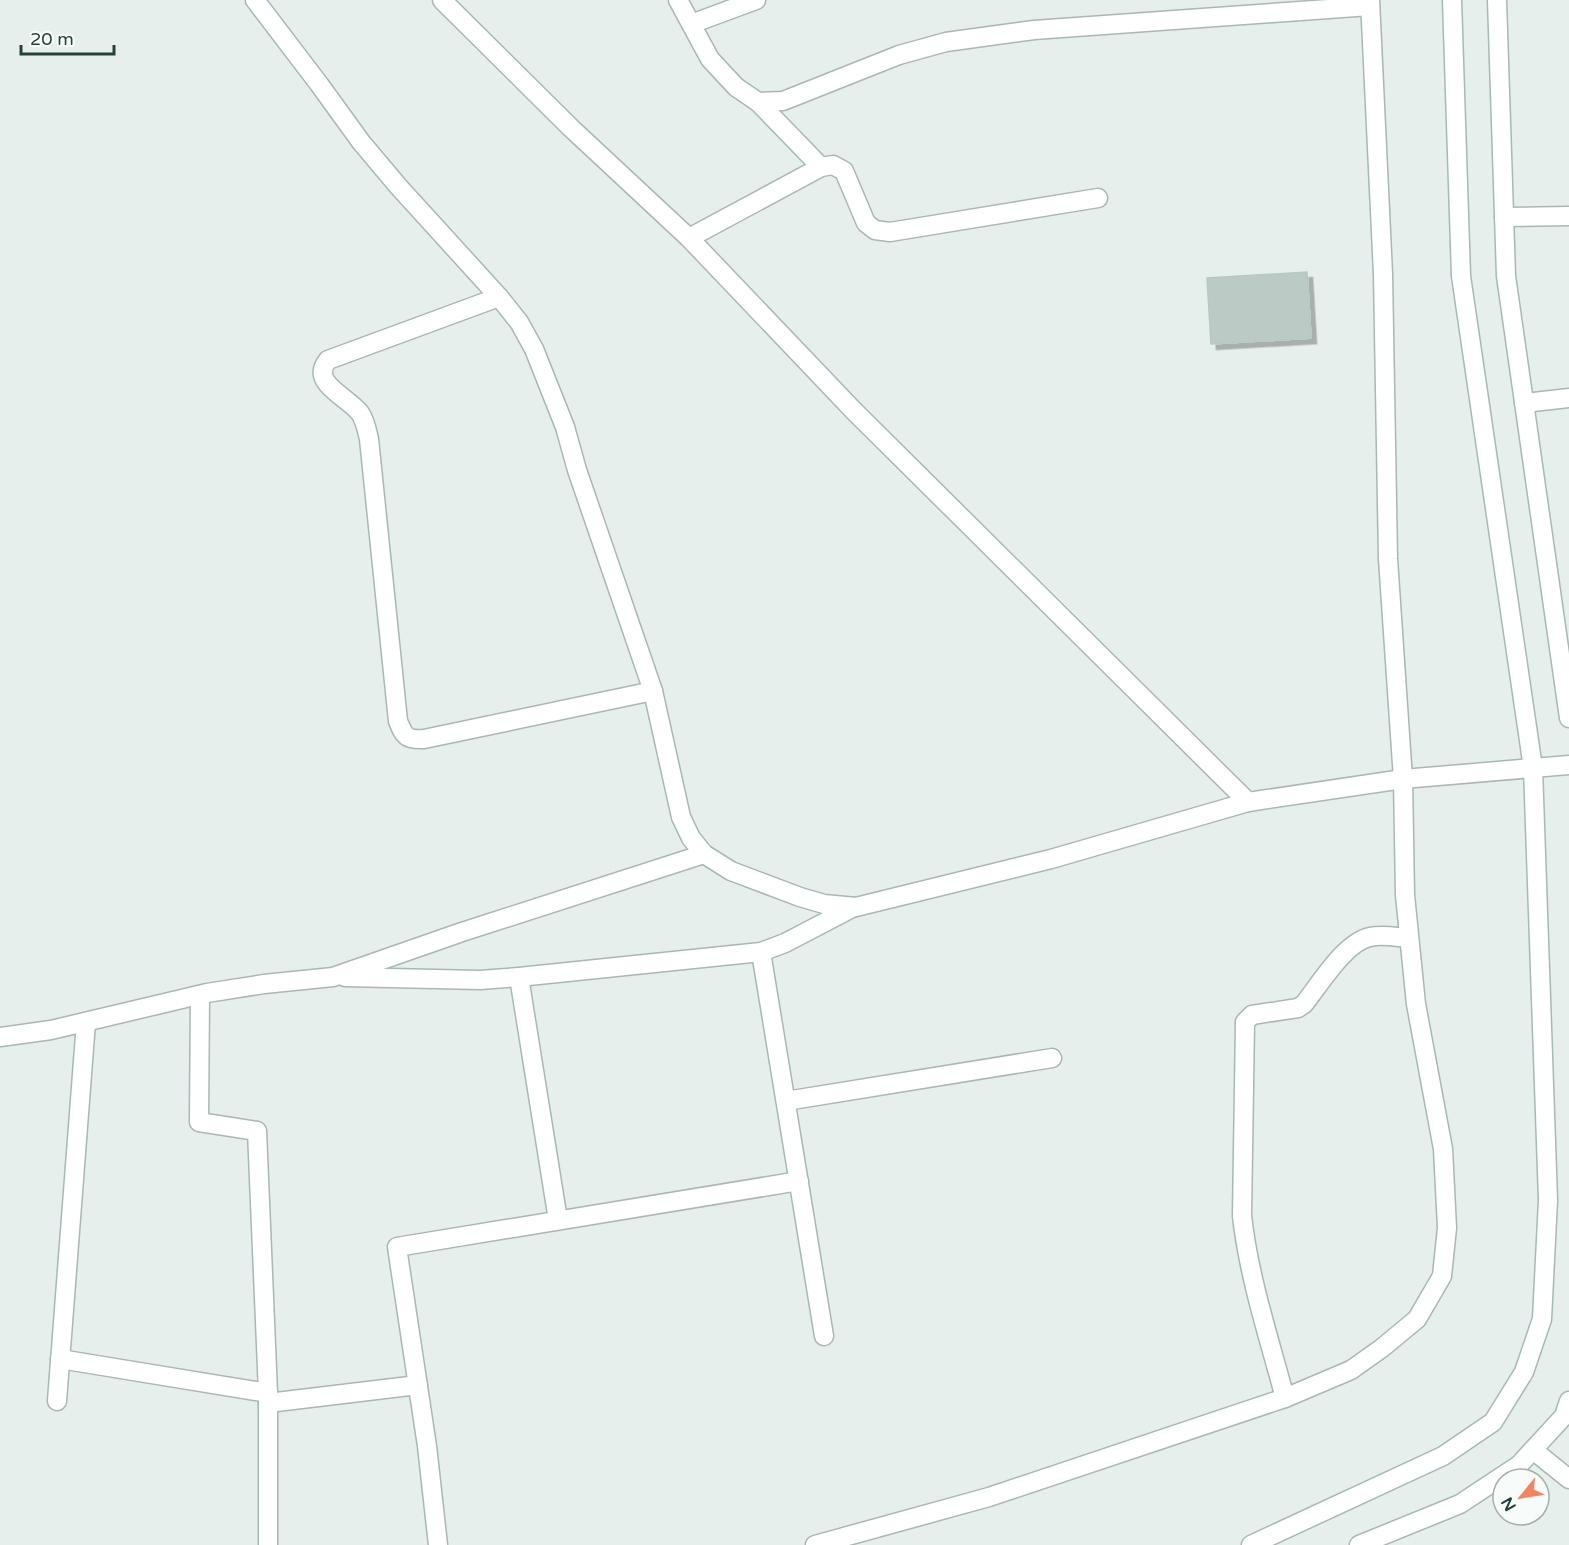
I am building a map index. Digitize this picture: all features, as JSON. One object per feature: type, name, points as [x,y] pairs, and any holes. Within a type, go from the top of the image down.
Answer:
[{"type":"street","points":[[255,0],[361,142],[499,297],[519,322],[534,349],[565,427],[577,470],[653,691],[681,817],[691,838],[704,854],[731,871],[824,904],[856,907]]},
{"type":"street","points":[[442,0],[571,128],[689,238],[854,411],[1248,802]]},
{"type":"street","points":[[678,0],[710,59],[736,87],[758,102],[821,167]]},
{"type":"street","points":[[691,24],[756,0]]},
{"type":"street","points":[[1251,1545],[1443,1456],[1493,1422],[1524,1372],[1542,1318],[1548,1200],[1533,768],[1461,276],[1452,0]]},
{"type":"street","points":[[1497,0],[1506,276],[1569,718]]},
{"type":"street","points":[[758,102],[783,101],[899,55],[946,42],[1034,30],[1370,3],[1383,274],[1388,559],[1403,779],[1405,895],[1416,1004],[1443,1149],[1447,1228],[1442,1276],[1417,1319],[1351,1370],[1285,1398],[990,1497],[815,1545]]},
{"type":"street","points":[[689,238],[821,167],[833,165],[844,171],[866,223],[875,230],[890,232],[1098,198]]},
{"type":"street","points":[[1504,217],[1569,216]]},
{"type":"street","points":[[499,297],[328,360],[323,367],[322,377],[327,384],[361,414],[369,439],[398,721],[404,735],[413,740],[424,739],[653,691]]},
{"type":"street","points":[[1524,403],[1569,398]]},
{"type":"street","points":[[0,1037],[51,1030],[200,995],[264,984],[333,977],[480,980],[761,952],[785,943],[856,907],[1051,859],[1248,802],[1403,779],[1569,765]]},
{"type":"street","points":[[333,977],[462,932],[704,854]]},
{"type":"street","points":[[1285,1398],[1252,1277],[1244,1238],[1242,1166],[1245,1022],[1252,1015],[1298,1008],[1304,1004],[1348,949],[1358,941],[1383,936],[1408,938]]},
{"type":"street","points":[[761,952],[825,1336]]},
{"type":"street","points":[[519,977],[558,1220]]},
{"type":"street","points":[[200,995],[199,1122],[257,1131],[268,1398],[268,1545]]},
{"type":"street","points":[[57,1401],[86,1022]]},
{"type":"street","points":[[786,1101],[1052,1058]]},
{"type":"street","points":[[438,1545],[427,1446],[398,1247],[799,1181]]},
{"type":"street","points":[[60,1359],[268,1398],[418,1385]]},
{"type":"street","points":[[1359,1545],[1460,1504],[1519,1465],[1563,1416],[1569,1401]]},
{"type":"street","points":[[1533,1450],[1569,1479]]},
{"type":"building","points":[[1307,272],[1311,338],[1211,344],[1207,278]]}]
